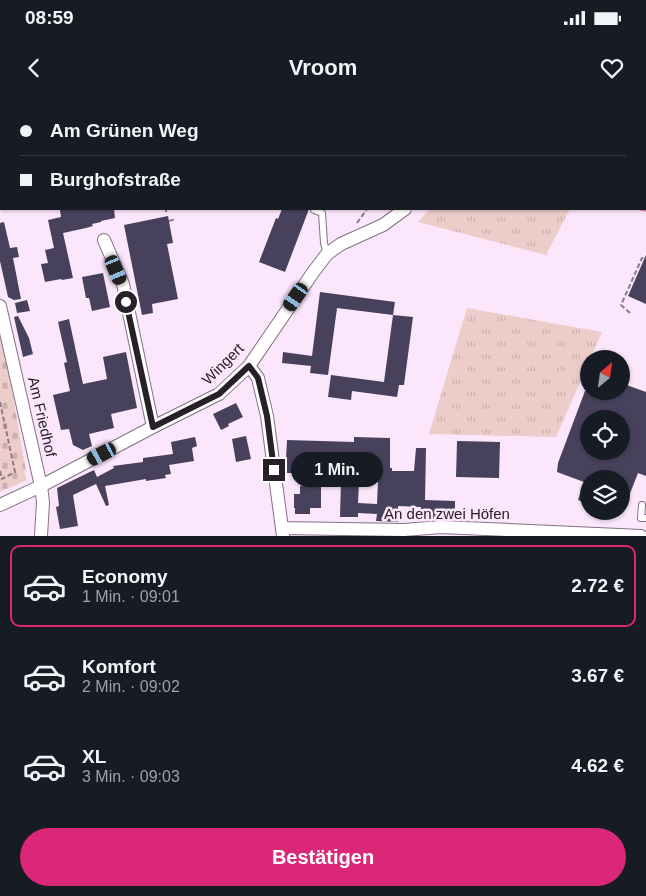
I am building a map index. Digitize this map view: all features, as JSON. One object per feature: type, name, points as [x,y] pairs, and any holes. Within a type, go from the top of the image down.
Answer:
[{"type":"street","name":"Wingert","points":[[0,505],[41,486],[219,394],[249,366],[327,254],[341,244],[383,225],[401,210]]},
{"type":"street","points":[[104,240],[123,284],[153,427]]},
{"type":"street","name":"Am Friedhof","points":[[0,306],[41,486],[43,502],[41,536]]},
{"type":"street","points":[[249,366],[258,378],[267,416],[283,532]]},
{"type":"street","name":"An den zwei Höfen","points":[[283,532],[404,530],[441,527],[641,536]]},
{"type":"lane","points":[[323,211],[324,243],[327,254]]},
{"type":"lane","points":[[642,505],[641,518],[646,518]]},
{"type":"path","points":[[353,228],[366,210]]},
{"type":"path","points":[[169,221],[176,219]]},
{"type":"path","points":[[630,313],[621,305],[642,258],[646,259]]},
{"type":"path","points":[[0,402],[14,472],[1,480],[0,471]]},
{"type":"green space","points":[[429,210],[569,210],[546,255],[418,222]]},
{"type":"green space","points":[[467,308],[602,332],[594,350],[580,350],[580,382],[556,437],[429,434]]},
{"type":"green space","points":[[0,321],[26,471],[24,472],[27,480],[0,492]]},
{"type":"building","points":[[60,210],[114,210],[115,218],[92,224],[93,226],[63,233],[73,278],[45,282],[41,264],[48,263],[45,250],[54,248],[48,220],[61,217]]},
{"type":"building","points":[[282,210],[309,210],[285,272],[259,262],[276,218],[278,219]]},
{"type":"building","points":[[168,216],[173,243],[167,244],[178,299],[152,304],[153,313],[142,315],[124,225]]},
{"type":"building","points":[[4,222],[10,248],[17,247],[19,257],[13,258],[21,299],[14,300],[8,297],[0,261],[0,223]]},
{"type":"building","points":[[646,255],[646,304],[628,296]]},
{"type":"building","points":[[103,273],[110,307],[92,311],[89,298],[86,298],[82,277]]},
{"type":"building","points":[[320,292],[395,302],[393,315],[337,308],[328,375],[310,373],[311,366],[282,363],[283,352],[312,356]]},
{"type":"building","points":[[27,300],[30,311],[17,313],[15,303]]},
{"type":"building","points":[[393,315],[413,317],[404,385],[399,385],[397,397],[352,391],[351,400],[328,397],[331,375],[384,382]]},
{"type":"building","points":[[18,316],[29,338],[33,354],[23,357],[14,317]]},
{"type":"building","points":[[69,319],[83,384],[107,379],[103,357],[126,352],[137,408],[111,414],[114,428],[89,434],[92,446],[83,450],[73,445],[69,429],[61,430],[53,395],[70,391],[64,363],[67,362],[58,322]]},
{"type":"building","points":[[630,386],[646,392],[646,476],[638,473],[630,494],[630,470],[580,470],[580,481],[557,472],[558,463],[582,400],[630,400]]},
{"type":"building","points":[[236,403],[243,417],[228,424],[229,426],[221,430],[213,414]]},
{"type":"building","points":[[246,436],[251,459],[236,462],[232,439]]},
{"type":"building","points":[[195,437],[197,446],[192,448],[194,461],[169,465],[171,474],[165,475],[166,478],[146,481],[146,479],[105,486],[109,505],[106,506],[96,484],[73,495],[78,526],[60,529],[56,507],[59,506],[57,488],[94,470],[97,477],[114,468],[113,466],[143,462],[143,458],[173,454],[171,442]]},
{"type":"building","points":[[354,437],[390,438],[390,468],[392,468],[392,471],[414,471],[416,448],[426,448],[425,500],[455,501],[455,515],[448,514],[447,519],[420,518],[421,507],[398,506],[398,522],[376,521],[377,514],[358,513],[358,517],[340,517],[341,480],[332,480],[332,458],[299,457],[299,473],[284,473],[287,440],[354,442]],"holes":[[[359,482],[378,482],[377,504],[358,503]]]},
{"type":"building","points":[[457,441],[500,442],[499,478],[456,477]]},
{"type":"building","points":[[300,486],[321,487],[321,508],[310,508],[310,514],[295,514],[294,494],[300,494]]},
{"type":"route","points":[[126,302],[153,427],[219,394],[249,366],[258,378],[267,416],[274,470]]}]
